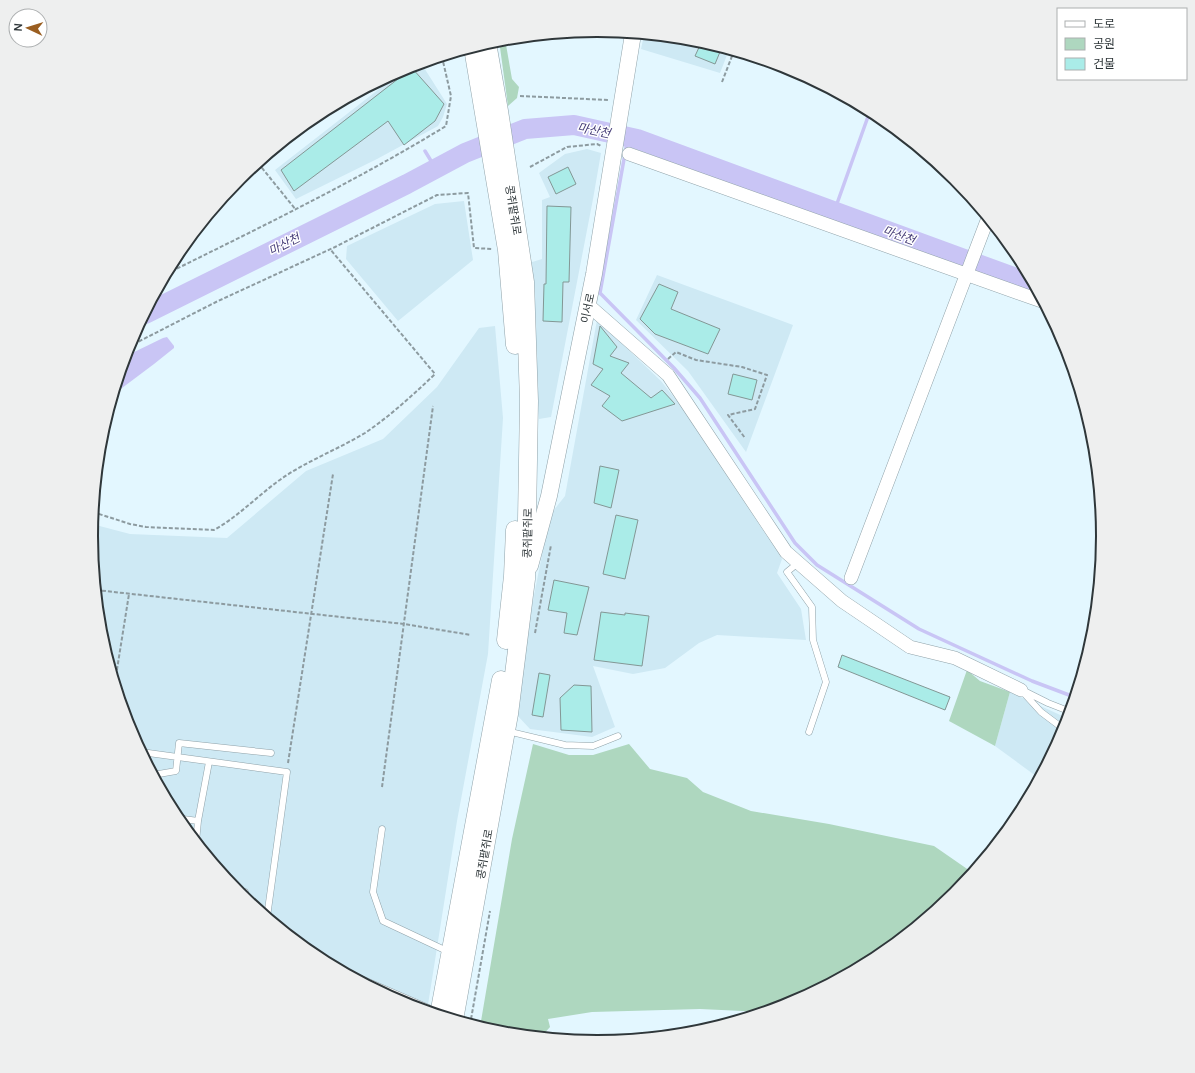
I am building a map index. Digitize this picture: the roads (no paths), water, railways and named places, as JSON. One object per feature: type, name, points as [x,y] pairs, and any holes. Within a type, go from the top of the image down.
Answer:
[{"type":"main road","name":"콩쥐팥쥐로","points":[[444,1011],[450,953],[498,698],[513,576],[518,450],[515,330],[500,167],[492,113],[487,50]]},
{"type":"main road","name":"콩쥐팥쥐로","points":[[474,53],[492,113]]},
{"type":"main road","name":"콩쥐팥쥐로","points":[[445,1012],[506,731],[526,579],[529,401],[525,282],[500,167]]},
{"type":"street","name":"이서로","points":[[526,579],[549,496],[594,274],[632,38]]},
{"type":"street","points":[[630,154],[968,270],[1036,299]]},
{"type":"street","points":[[851,578],[986,223]]},
{"type":"street","points":[[587,304],[668,375],[786,552],[798,563],[842,601],[910,646],[955,658],[1021,690]]},
{"type":"lane","points":[[798,563],[787,572],[812,607],[813,640],[826,682],[808,732]]},
{"type":"lane","points":[[1021,690],[1048,704],[1065,710]]},
{"type":"lane","points":[[1021,690],[1041,712],[1060,726]]},
{"type":"lane","points":[[506,731],[565,745],[593,746],[618,736]]},
{"type":"lane","points":[[159,774],[176,771],[179,743],[271,753]]},
{"type":"lane","points":[[148,753],[287,772],[268,912]]},
{"type":"lane","points":[[197,835],[209,762]]},
{"type":"lane","points":[[186,819],[198,821]]},
{"type":"lane","points":[[382,829],[373,892],[383,921],[450,953]]},
{"type":"waterway","points":[[834,212],[868,117]]},
{"type":"waterway","name":"마산천","points":[[153,310],[407,184],[465,153],[525,129],[574,125],[637,139],[1027,282]]},
{"type":"waterway","points":[[628,137],[600,293],[674,368],[700,398],[795,543],[817,565],[919,629],[1032,681],[1071,695]]},
{"type":"waterway","points":[[425,151],[436,169]]}]
